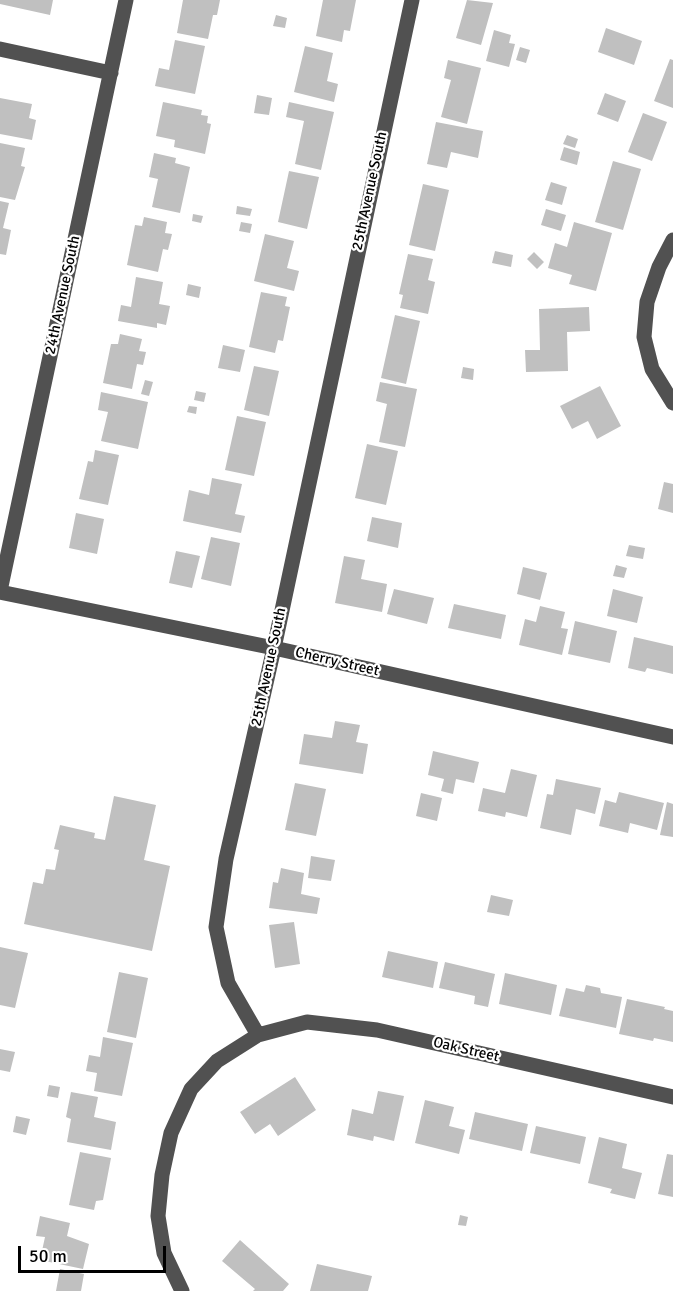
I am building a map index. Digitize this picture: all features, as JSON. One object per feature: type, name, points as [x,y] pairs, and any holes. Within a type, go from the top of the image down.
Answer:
[{"type":"street","name":"24th Avenue South","points":[[0,591],[126,0]]},
{"type":"street","name":"25th Avenue South","points":[[258,1035],[228,983],[216,927],[226,859],[274,648],[412,0]]},
{"type":"street","points":[[0,49],[111,74]]},
{"type":"street","points":[[673,240],[659,267],[646,303],[645,338],[652,369],[673,403]]},
{"type":"street","name":"Cherry Street","points":[[0,591],[274,648],[673,737]]},
{"type":"street","name":"Oak Street","points":[[258,1035],[307,1022],[377,1030],[673,1097]]},
{"type":"street","points":[[182,1291],[164,1253],[158,1216],[162,1175],[171,1133],[191,1089],[218,1061],[258,1035]]},
{"type":"building","points":[[0,0],[53,0],[50,15],[0,4]]},
{"type":"building","points":[[183,0],[220,0],[217,15],[213,15],[208,39],[177,33]]},
{"type":"building","points":[[323,0],[356,0],[350,31],[344,30],[342,42],[316,36]]},
{"type":"building","points":[[467,0],[493,3],[481,45],[456,38]]},
{"type":"building","points":[[276,15],[287,18],[285,28],[273,26]]},
{"type":"building","points":[[606,28],[642,41],[634,65],[598,52]]},
{"type":"building","points":[[494,30],[511,35],[509,43],[515,44],[509,67],[486,61]]},
{"type":"building","points":[[175,40],[205,46],[195,94],[155,86],[159,68],[169,70]]},
{"type":"building","points":[[305,46],[333,53],[327,81],[338,84],[334,102],[294,92]]},
{"type":"building","points":[[520,47],[530,50],[526,63],[516,60]]},
{"type":"building","points":[[670,59],[673,60],[673,108],[654,101]]},
{"type":"building","points":[[448,60],[481,68],[467,124],[441,117],[451,80],[444,78]]},
{"type":"building","points":[[605,93],[626,101],[618,122],[597,114]]},
{"type":"building","points":[[257,95],[272,98],[269,115],[254,113]]},
{"type":"building","points":[[0,98],[32,104],[29,118],[36,120],[32,140],[0,134]]},
{"type":"building","points":[[163,102],[202,110],[201,115],[208,116],[207,123],[211,124],[205,154],[174,147],[175,140],[156,136]]},
{"type":"building","points":[[289,102],[334,112],[321,170],[295,164],[304,121],[286,117]]},
{"type":"building","points":[[643,113],[667,122],[652,161],[628,152]]},
{"type":"building","points":[[436,122],[483,131],[478,158],[451,152],[447,168],[427,164]]},
{"type":"building","points":[[567,135],[578,139],[575,148],[563,144]]},
{"type":"building","points":[[0,143],[25,148],[21,166],[25,167],[15,200],[0,197]]},
{"type":"building","points":[[564,147],[580,152],[577,165],[560,160]]},
{"type":"building","points":[[154,153],[176,158],[175,163],[190,167],[180,213],[152,207],[158,179],[149,177]]},
{"type":"building","points":[[613,161],[641,169],[623,230],[595,222]]},
{"type":"building","points":[[289,171],[319,177],[307,229],[278,222]]},
{"type":"building","points":[[551,182],[567,187],[562,205],[545,200]]},
{"type":"building","points":[[423,184],[449,190],[435,251],[409,245]]},
{"type":"building","points":[[0,201],[9,203],[3,228],[11,230],[6,255],[0,254]]},
{"type":"building","points":[[237,206],[252,209],[250,216],[236,214]]},
{"type":"building","points":[[546,209],[566,215],[561,231],[541,225]]},
{"type":"building","points":[[193,214],[203,216],[201,223],[192,221]]},
{"type":"building","points":[[144,217],[167,222],[165,233],[172,234],[168,250],[163,249],[158,272],[127,265],[135,225],[142,226]]},
{"type":"building","points":[[241,222],[252,224],[250,233],[239,231]]},
{"type":"building","points":[[574,222],[612,233],[596,291],[569,284],[572,275],[548,268],[555,243],[567,247]]},
{"type":"building","points":[[265,234],[294,241],[287,268],[299,271],[294,291],[254,281]]},
{"type":"building","points":[[495,251],[513,255],[511,267],[492,263]]},
{"type":"building","points":[[534,252],[544,262],[537,269],[527,259]]},
{"type":"building","points":[[408,254],[433,259],[428,280],[435,282],[428,314],[400,308],[403,295],[399,294]]},
{"type":"building","points":[[136,277],[163,282],[159,304],[170,306],[166,325],[157,323],[157,328],[118,321],[121,305],[131,307]]},
{"type":"building","points":[[188,284],[201,287],[199,298],[186,295]]},
{"type":"building","points":[[261,292],[287,297],[285,306],[290,307],[283,341],[278,340],[275,353],[249,347]]},
{"type":"building","points":[[589,307],[590,331],[567,332],[568,371],[526,372],[525,350],[540,350],[539,309]]},
{"type":"building","points":[[395,315],[420,321],[406,384],[381,378]]},
{"type":"building","points":[[120,334],[142,339],[139,351],[146,352],[143,365],[137,364],[132,389],[103,383],[111,344],[118,344]]},
{"type":"building","points":[[223,345],[245,350],[240,372],[218,368]]},
{"type":"building","points":[[254,366],[279,371],[269,416],[244,410]]},
{"type":"building","points":[[463,367],[474,369],[473,380],[461,378]]},
{"type":"building","points":[[145,380],[153,382],[149,396],[141,394]]},
{"type":"building","points":[[380,382],[417,389],[405,447],[379,442],[387,404],[376,401]]},
{"type":"building","points":[[600,386],[621,426],[597,439],[588,421],[572,429],[560,406]]},
{"type":"building","points":[[196,391],[206,393],[204,402],[194,400]]},
{"type":"building","points":[[101,392],[148,402],[138,449],[101,441],[108,412],[98,410]]},
{"type":"building","points":[[189,406],[197,407],[196,414],[187,412]]},
{"type":"building","points":[[237,416],[266,422],[254,476],[225,470]]},
{"type":"building","points":[[367,444],[398,451],[386,505],[355,498]]},
{"type":"building","points":[[95,450],[119,455],[108,505],[79,499],[88,461],[93,462]]},
{"type":"building","points":[[212,478],[242,484],[235,514],[245,516],[241,533],[183,521],[189,490],[209,495]]},
{"type":"building","points":[[664,482],[673,484],[673,513],[658,509]]},
{"type":"building","points":[[76,513],[104,519],[97,554],[69,548]]},
{"type":"building","points":[[372,517],[402,523],[398,548],[367,541]]},
{"type":"building","points":[[211,537],[240,543],[231,586],[201,579]]},
{"type":"building","points":[[629,545],[645,548],[643,559],[626,556]]},
{"type":"building","points":[[176,551],[200,556],[192,588],[169,583]]},
{"type":"building","points":[[344,556],[365,560],[361,579],[387,584],[382,612],[335,603]]},
{"type":"building","points":[[616,565],[627,568],[624,578],[613,576]]},
{"type":"building","points":[[523,567],[547,573],[540,600],[517,594]]},
{"type":"building","points":[[394,589],[434,598],[427,624],[387,614]]},
{"type":"building","points":[[613,589],[643,597],[637,623],[607,616]]},
{"type":"building","points":[[454,604],[506,615],[501,639],[448,628]]},
{"type":"building","points":[[540,606],[565,612],[561,628],[568,629],[562,655],[519,645],[525,619],[536,622]]},
{"type":"building","points":[[575,621],[617,631],[610,663],[568,654]]},
{"type":"building","points":[[634,637],[673,646],[673,674],[647,668],[645,672],[628,668]]},
{"type":"building","points":[[335,721],[360,725],[356,742],[368,744],[363,774],[299,764],[304,734],[332,738]]},
{"type":"building","points":[[433,751],[479,762],[474,783],[456,779],[453,794],[441,791],[444,779],[428,775]]},
{"type":"building","points":[[511,769],[537,775],[527,817],[506,812],[505,817],[478,811],[483,788],[505,793]]},
{"type":"building","points":[[556,779],[601,788],[595,814],[576,809],[571,835],[540,828],[547,794],[553,795]]},
{"type":"building","points":[[295,783],[326,789],[316,836],[285,830]]},
{"type":"building","points":[[619,792],[664,803],[657,830],[630,823],[628,833],[599,826],[605,800],[616,803]]},
{"type":"building","points":[[421,793],[442,798],[437,821],[416,816]]},
{"type":"building","points":[[114,796],[156,805],[144,860],[170,866],[152,951],[24,924],[33,882],[43,884],[46,869],[55,870],[59,850],[54,849],[60,825],[95,833],[94,838],[105,840]]},
{"type":"building","points":[[667,802],[673,804],[673,837],[660,835]]},
{"type":"building","points":[[311,856],[335,860],[331,881],[308,878]]},
{"type":"building","points":[[281,868],[304,873],[301,894],[320,898],[317,914],[269,908],[273,882],[278,883]]},
{"type":"building","points":[[491,895],[513,900],[509,916],[487,912]]},
{"type":"building","points":[[294,922],[300,964],[275,968],[269,925]]},
{"type":"building","points":[[0,947],[28,953],[15,1008],[0,1005]]},
{"type":"building","points":[[388,951],[438,962],[433,988],[382,977]]},
{"type":"building","points":[[445,962],[495,974],[488,1007],[474,1004],[475,996],[439,988]]},
{"type":"building","points":[[119,972],[148,978],[136,1038],[107,1032]]},
{"type":"building","points":[[505,973],[557,985],[551,1015],[499,1004]]},
{"type":"building","points":[[586,985],[600,988],[601,993],[622,997],[616,1028],[559,1016],[566,988],[584,992]]},
{"type":"building","points":[[627,999],[665,1007],[664,1009],[673,1011],[673,1042],[654,1038],[653,1041],[619,1034]]},
{"type":"building","points":[[103,1037],[133,1043],[122,1096],[94,1091],[97,1073],[86,1071],[89,1055],[100,1057]]},
{"type":"building","points":[[0,1049],[15,1052],[10,1072],[0,1070]]},
{"type":"building","points":[[295,1077],[316,1110],[278,1136],[270,1124],[255,1134],[240,1112]]},
{"type":"building","points":[[49,1085],[60,1087],[58,1098],[47,1096]]},
{"type":"building","points":[[378,1091],[404,1096],[394,1141],[374,1136],[373,1141],[347,1135],[352,1109],[373,1114]]},
{"type":"building","points":[[71,1092],[98,1097],[94,1117],[116,1122],[111,1150],[67,1142],[71,1119],[66,1117]]},
{"type":"building","points":[[425,1100],[454,1107],[449,1126],[465,1130],[459,1154],[415,1143]]},
{"type":"building","points":[[475,1112],[528,1124],[522,1151],[469,1139]]},
{"type":"building","points":[[16,1116],[30,1119],[26,1135],[13,1132]]},
{"type":"building","points":[[536,1126],[586,1137],[580,1164],[530,1153]]},
{"type":"building","points":[[599,1137],[627,1144],[622,1168],[642,1173],[635,1199],[610,1193],[612,1189],[588,1183]]},
{"type":"building","points":[[80,1152],[111,1158],[103,1200],[96,1201],[94,1210],[69,1205]]},
{"type":"building","points":[[667,1154],[673,1155],[673,1197],[658,1194]]},
{"type":"building","points":[[460,1215],[468,1217],[466,1226],[458,1225]]},
{"type":"building","points":[[40,1216],[70,1223],[67,1236],[89,1244],[83,1269],[40,1260],[45,1237],[36,1236]]},
{"type":"building","points":[[240,1240],[289,1284],[283,1291],[253,1291],[255,1289],[222,1261]]},
{"type":"building","points":[[317,1264],[372,1276],[368,1291],[310,1291]]},
{"type":"building","points":[[60,1269],[84,1274],[81,1291],[56,1291]]}]
